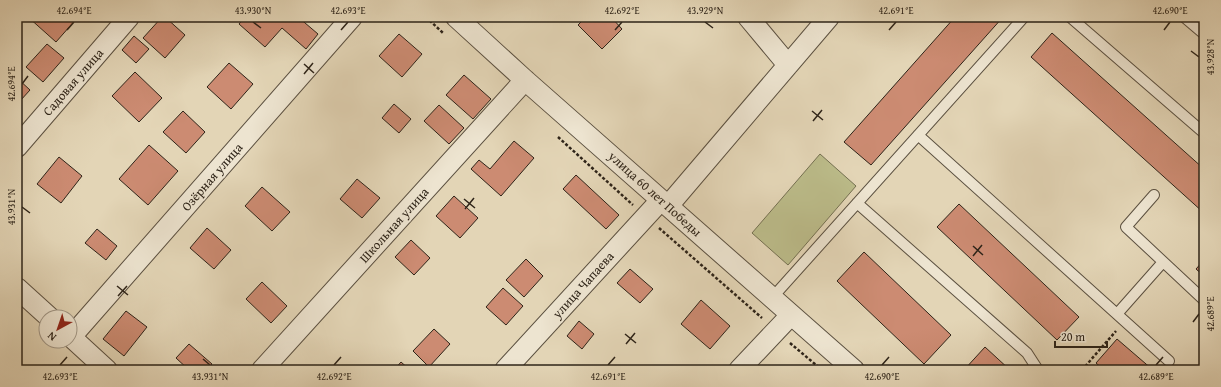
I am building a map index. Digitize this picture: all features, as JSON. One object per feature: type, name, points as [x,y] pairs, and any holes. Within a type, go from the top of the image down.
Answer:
[{"type":"street","name":"Садовая улица","points":[[17,147],[129,17]]},
{"type":"street","name":"Озёрная улица","points":[[78,328],[352,17]]},
{"type":"street","name":"улица 60 лет Победы","points":[[456,17],[525,80],[854,370]]},
{"type":"street","points":[[748,17],[788,65]]},
{"type":"street","name":"улица Чапаева","points":[[505,370],[646,216],[665,203],[829,17]]},
{"type":"street","name":"Школьная улица","points":[[262,370],[525,80]]},
{"type":"street","points":[[17,288],[40,309]]},
{"type":"street","points":[[739,370],[790,314]]},
{"type":"street","points":[[78,343],[107,370]]},
{"type":"lane","points":[[772,298],[1024,17]]},
{"type":"lane","points":[[1070,17],[1204,133]]},
{"type":"lane","points":[[1184,17],[1204,34]]},
{"type":"lane","points":[[918,135],[1169,361]]},
{"type":"lane","points":[[1154,195],[1126,227],[1204,300]]},
{"type":"lane","points":[[858,203],[1027,353],[1038,370]]},
{"type":"lane","points":[[1117,314],[1163,262]]},
{"type":"path","points":[[426,17],[449,38]]},
{"type":"path","points":[[553,132],[646,216],[822,370]]},
{"type":"path","points":[[1082,370],[1125,321]]},
{"type":"green space","points":[[820,154],[856,186],[788,265],[752,233]]},
{"type":"building","points":[[28,17],[78,17],[56,42]]},
{"type":"building","points":[[162,17],[165,17],[185,35],[165,58],[143,38]]},
{"type":"building","points":[[245,17],[298,17],[318,34],[306,49],[282,28],[265,47],[239,24]]},
{"type":"building","points":[[586,17],[611,17],[622,29],[602,49],[578,25]]},
{"type":"building","points":[[955,17],[1003,17],[871,165],[844,142]]},
{"type":"building","points":[[1052,33],[1204,169],[1204,213],[1031,57]]},
{"type":"building","points":[[399,34],[422,54],[402,77],[379,56]]},
{"type":"building","points":[[134,36],[149,49],[136,63],[122,50]]},
{"type":"building","points":[[47,44],[64,58],[43,82],[26,67]]},
{"type":"building","points":[[229,63],[253,84],[231,109],[207,87]]},
{"type":"building","points":[[135,72],[162,98],[139,122],[112,96]]},
{"type":"building","points":[[464,75],[491,99],[473,119],[446,95]]},
{"type":"building","points":[[17,78],[30,90],[20,101],[17,98]]},
{"type":"building","points":[[394,104],[411,119],[399,133],[382,118]]},
{"type":"building","points":[[439,105],[464,128],[449,144],[424,121]]},
{"type":"building","points":[[183,111],[205,132],[186,153],[163,132]]},
{"type":"building","points":[[514,141],[534,158],[501,196],[471,169],[479,160],[490,169]]},
{"type":"building","points":[[149,145],[178,171],[148,205],[119,179]]},
{"type":"building","points":[[59,157],[82,176],[61,203],[37,184]]},
{"type":"building","points":[[576,175],[619,215],[606,229],[563,189]]},
{"type":"building","points":[[357,179],[380,198],[362,218],[340,199]]},
{"type":"building","points":[[262,187],[290,212],[272,231],[245,206]]},
{"type":"building","points":[[454,196],[478,218],[460,238],[436,216]]},
{"type":"building","points":[[959,204],[1079,317],[1057,340],[937,227]]},
{"type":"building","points":[[207,228],[231,250],[214,269],[190,248]]},
{"type":"building","points":[[97,229],[117,246],[106,260],[85,243]]},
{"type":"building","points":[[411,240],[430,258],[414,275],[395,257]]},
{"type":"building","points":[[864,252],[951,335],[924,364],[837,281]]},
{"type":"building","points":[[526,259],[543,276],[524,297],[506,280]]},
{"type":"building","points":[[1204,260],[1204,276],[1196,269]]},
{"type":"building","points":[[630,269],[653,289],[640,303],[617,283]]},
{"type":"building","points":[[262,282],[287,306],[271,323],[246,299]]},
{"type":"building","points":[[503,288],[523,306],[506,325],[486,307]]},
{"type":"building","points":[[701,300],[730,326],[710,349],[681,324]]},
{"type":"building","points":[[126,311],[147,327],[124,356],[103,339]]},
{"type":"building","points":[[579,321],[594,334],[582,349],[567,336]]},
{"type":"building","points":[[434,329],[450,344],[429,367],[413,351]]},
{"type":"building","points":[[1117,339],[1153,370],[1104,370],[1096,363]]},
{"type":"building","points":[[189,344],[212,364],[207,370],[189,370],[176,358]]},
{"type":"building","points":[[985,347],[1010,370],[964,370]]},
{"type":"building","points":[[401,362],[410,370],[394,370]]}]
